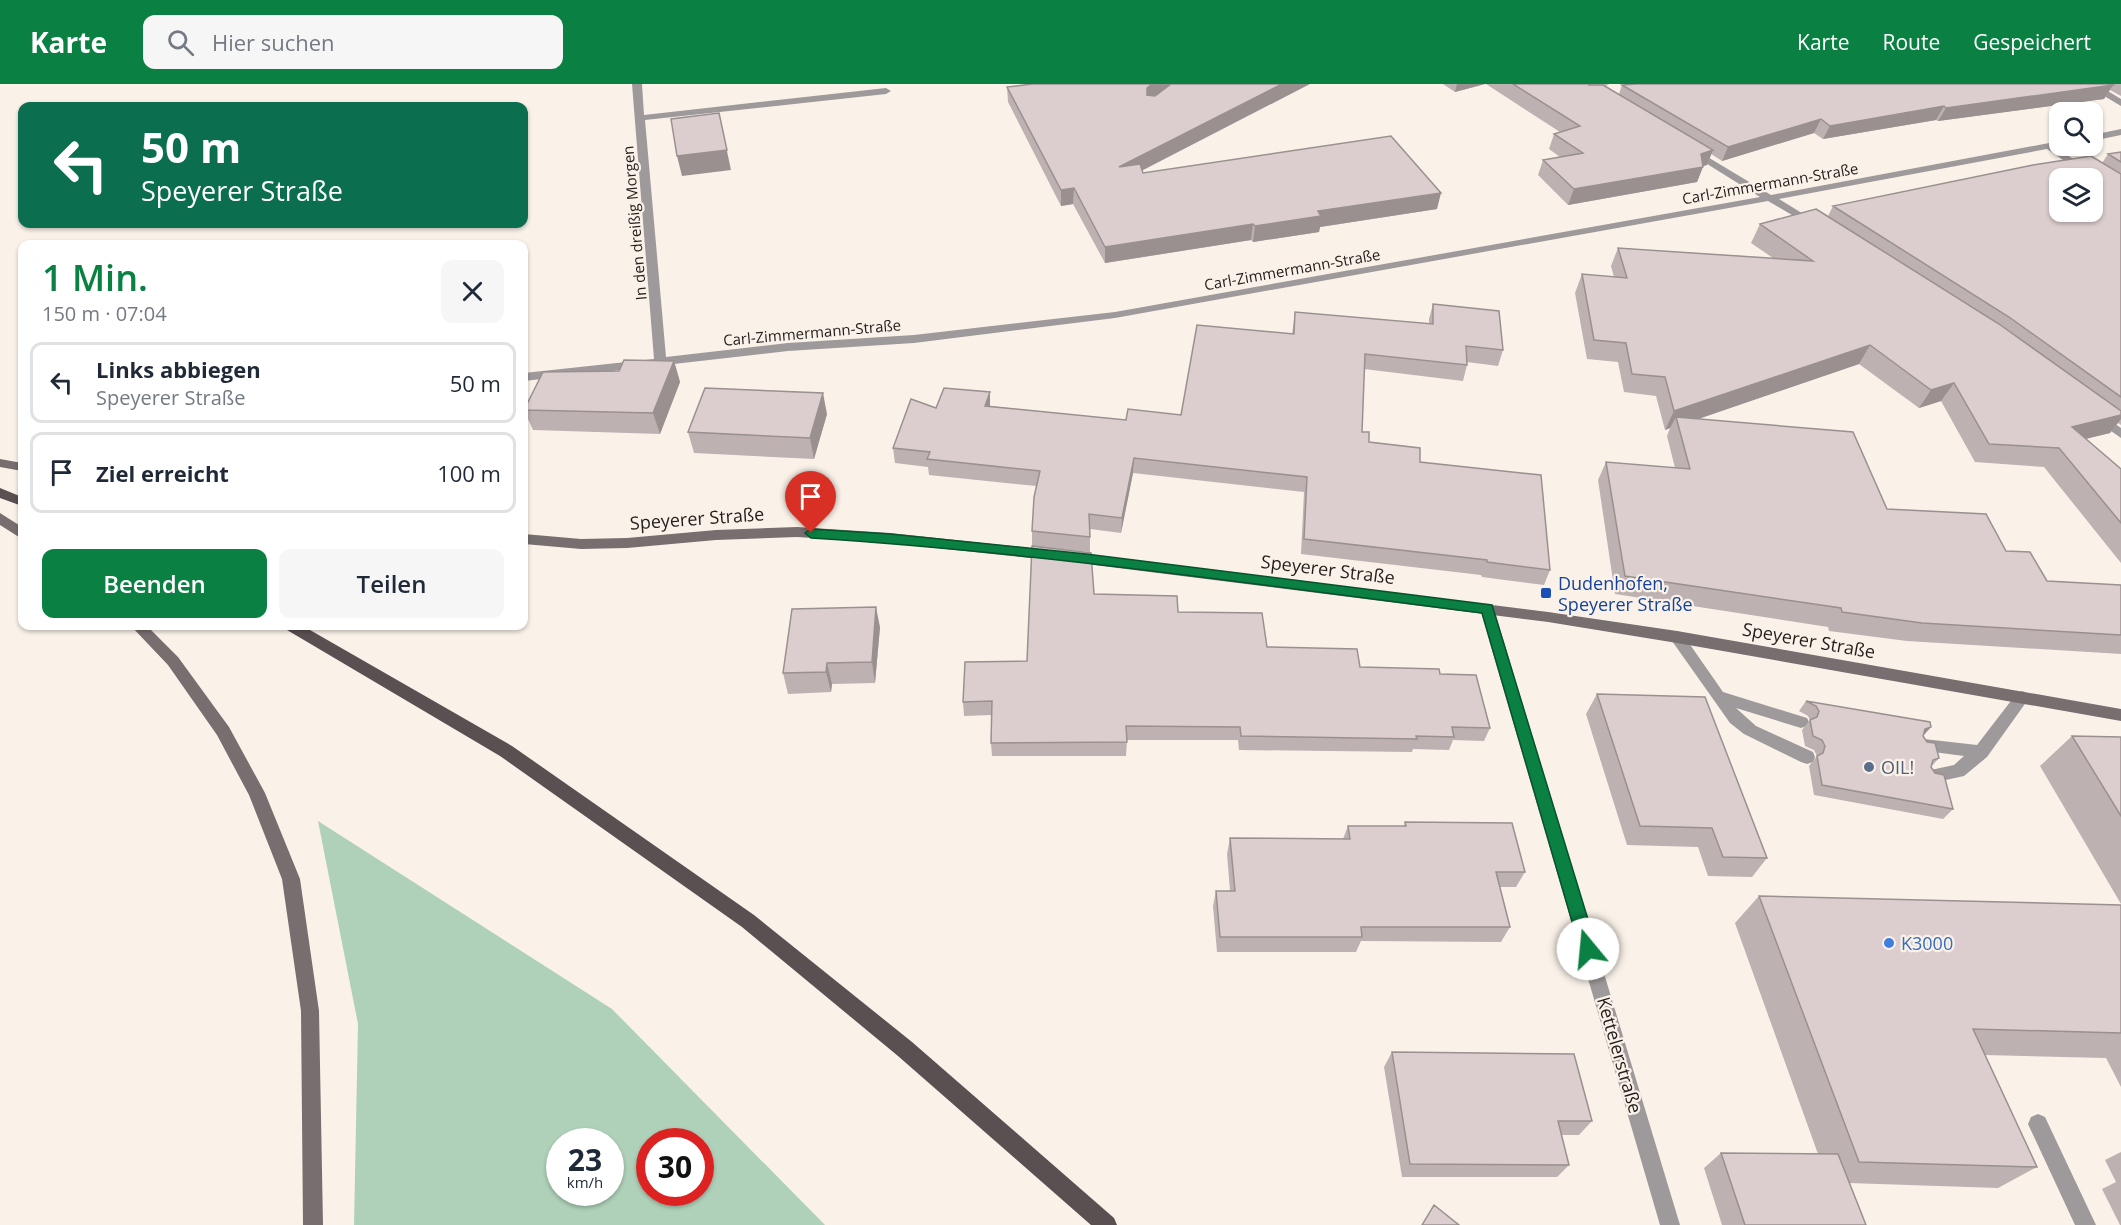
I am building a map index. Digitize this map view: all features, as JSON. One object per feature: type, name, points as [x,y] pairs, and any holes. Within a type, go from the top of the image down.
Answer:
[{"type":"main road","points":[[0,463],[18,466]]},
{"type":"main road","points":[[0,493],[18,500]]},
{"type":"main road","points":[[0,518],[18,531]]},
{"type":"main road","name":"Speyerer Straße","points":[[528,539],[580,544],[627,543],[770,532],[957,545],[1487,609],[1677,637],[2121,715]]},
{"type":"main road","points":[[142,630],[173,661],[223,731],[257,793],[291,879],[310,1011],[313,1225]]},
{"type":"main road","points":[[299,630],[506,751],[748,921],[905,1049],[1107,1225]]},
{"type":"street","name":"In den dreißig Morgen","points":[[637,84],[660,360]]},
{"type":"street","points":[[2089,84],[2121,103]]},
{"type":"street","points":[[640,118],[886,91]]},
{"type":"street","points":[[2103,136],[2121,132]]},
{"type":"street","points":[[1681,144],[1820,229]]},
{"type":"street","name":"Carl-Zimmermann-Straße","points":[[528,376],[788,347],[914,339],[1115,315],[2049,146]]},
{"type":"street","points":[[2068,156],[2084,168]]},
{"type":"street","points":[[2092,411],[2121,434]]},
{"type":"street","name":"Kettelerstraße","points":[[1487,609],[1670,1225]]},
{"type":"street","points":[[1677,637],[1736,719],[1750,730],[1807,758]]},
{"type":"street","points":[[1718,696],[1801,722]]},
{"type":"street","points":[[1932,776],[1958,771],[1981,752],[2022,697]]},
{"type":"street","points":[[1924,745],[1981,752]]},
{"type":"street","points":[[2037,1124],[2086,1225]]},
{"type":"green space","points":[[318,821],[612,1009],[825,1225],[354,1225],[358,1024]]},
{"type":"building","points":[[1032,84],[1152,84],[1147,88],[1147,95],[1155,96],[1171,84],[1282,84],[1119,167],[1140,164],[1143,173],[1391,136],[1441,193],[1318,211],[1321,216],[1105,247],[1074,188],[1061,190],[1007,87]]},
{"type":"building","points":[[1513,84],[1603,85],[1713,150],[1701,154],[1703,167],[1574,189],[1543,160],[1583,153],[1554,134],[1580,126]]},
{"type":"building","points":[[1622,85],[2113,85],[1946,108],[1944,106],[1830,126],[1821,119],[1728,147]]},
{"type":"building","points":[[719,113],[727,150],[677,156],[671,119]]},
{"type":"building","points":[[2121,152],[2121,162],[2108,154]]},
{"type":"building","points":[[2091,156],[2121,174],[2121,397],[2009,317],[1833,206],[2033,165]]},
{"type":"building","points":[[1816,209],[1999,324],[2121,411],[2121,415],[2072,427],[2121,469],[2121,523],[2059,448],[1989,444],[1954,383],[1931,390],[1870,345],[1674,411],[1665,377],[1632,374],[1626,343],[1594,340],[1582,274],[1627,278],[1618,248],[1813,261],[1760,224]]},
{"type":"building","points":[[1433,304],[1499,311],[1503,350],[1466,346],[1467,365],[1365,354],[1362,432],[1369,432],[1369,442],[1420,448],[1420,462],[1541,475],[1550,570],[1487,562],[1487,560],[1304,539],[1307,477],[1134,458],[1122,518],[1089,514],[1090,537],[1032,531],[1034,497],[1040,471],[927,459],[930,452],[893,448],[911,399],[936,408],[944,388],[990,392],[985,406],[1126,420],[1128,409],[1181,415],[1197,325],[1294,334],[1295,312],[1433,324]]},
{"type":"building","points":[[624,360],[674,361],[653,413],[528,410],[528,402],[543,372],[619,371]]},
{"type":"building","points":[[705,388],[823,393],[810,438],[688,432]]},
{"type":"building","points":[[1676,417],[1853,432],[1887,509],[1986,514],[2006,551],[2030,552],[2047,581],[2121,585],[2121,635],[1922,623],[1842,612],[1841,608],[1625,576],[1606,462],[1690,469]]},
{"type":"building","points":[[1032,546],[1091,553],[1094,594],[1177,596],[1178,612],[1262,613],[1267,647],[1357,649],[1360,667],[1439,669],[1440,674],[1476,675],[1490,728],[1452,727],[1454,737],[1416,736],[1417,739],[1241,736],[1240,727],[1126,726],[1127,742],[991,743],[992,701],[963,702],[965,662],[1027,661]]},
{"type":"building","points":[[876,607],[872,662],[827,663],[826,672],[783,673],[792,609]]},
{"type":"building","points":[[1597,694],[1705,697],[1767,858],[1723,857],[1712,828],[1640,826]]},
{"type":"building","name":"OIL!","points":[[1806,701],[1930,722],[1931,727],[1925,729],[1923,736],[1927,742],[1935,743],[1939,758],[1933,760],[1931,767],[1935,773],[1944,775],[1953,809],[1822,785],[1817,756],[1823,753],[1825,746],[1822,740],[1813,736],[1810,720],[1817,717],[1819,711],[1816,706]]},
{"type":"building","points":[[2072,736],[2121,737],[2121,816]]},
{"type":"building","points":[[1405,822],[1512,823],[1525,872],[1496,872],[1510,927],[1361,927],[1362,937],[1220,937],[1216,891],[1235,891],[1230,838],[1350,839],[1348,826],[1406,826]]},
{"type":"building","points":[[1759,896],[2121,905],[2121,1033],[1973,1029],[2037,1167],[1859,1162]]},
{"type":"building","points":[[1392,1052],[1574,1054],[1592,1121],[1558,1121],[1569,1165],[1410,1164]]},
{"type":"building","points":[[1721,1153],[1838,1154],[1866,1225],[1745,1225]]},
{"type":"building","points":[[1434,1205],[1459,1225],[1422,1225]]},
{"type":"place","name":"Dudenhofen, Speyerer Straße","points":[[1546,593]]},
{"type":"place","name":"OIL!","points":[[1869,767]]},
{"type":"place","name":"K3000","points":[[1889,943]]},
{"type":"route","points":[[811,533],[890,538],[1086,559],[1487,609],[1588,949]]}]
